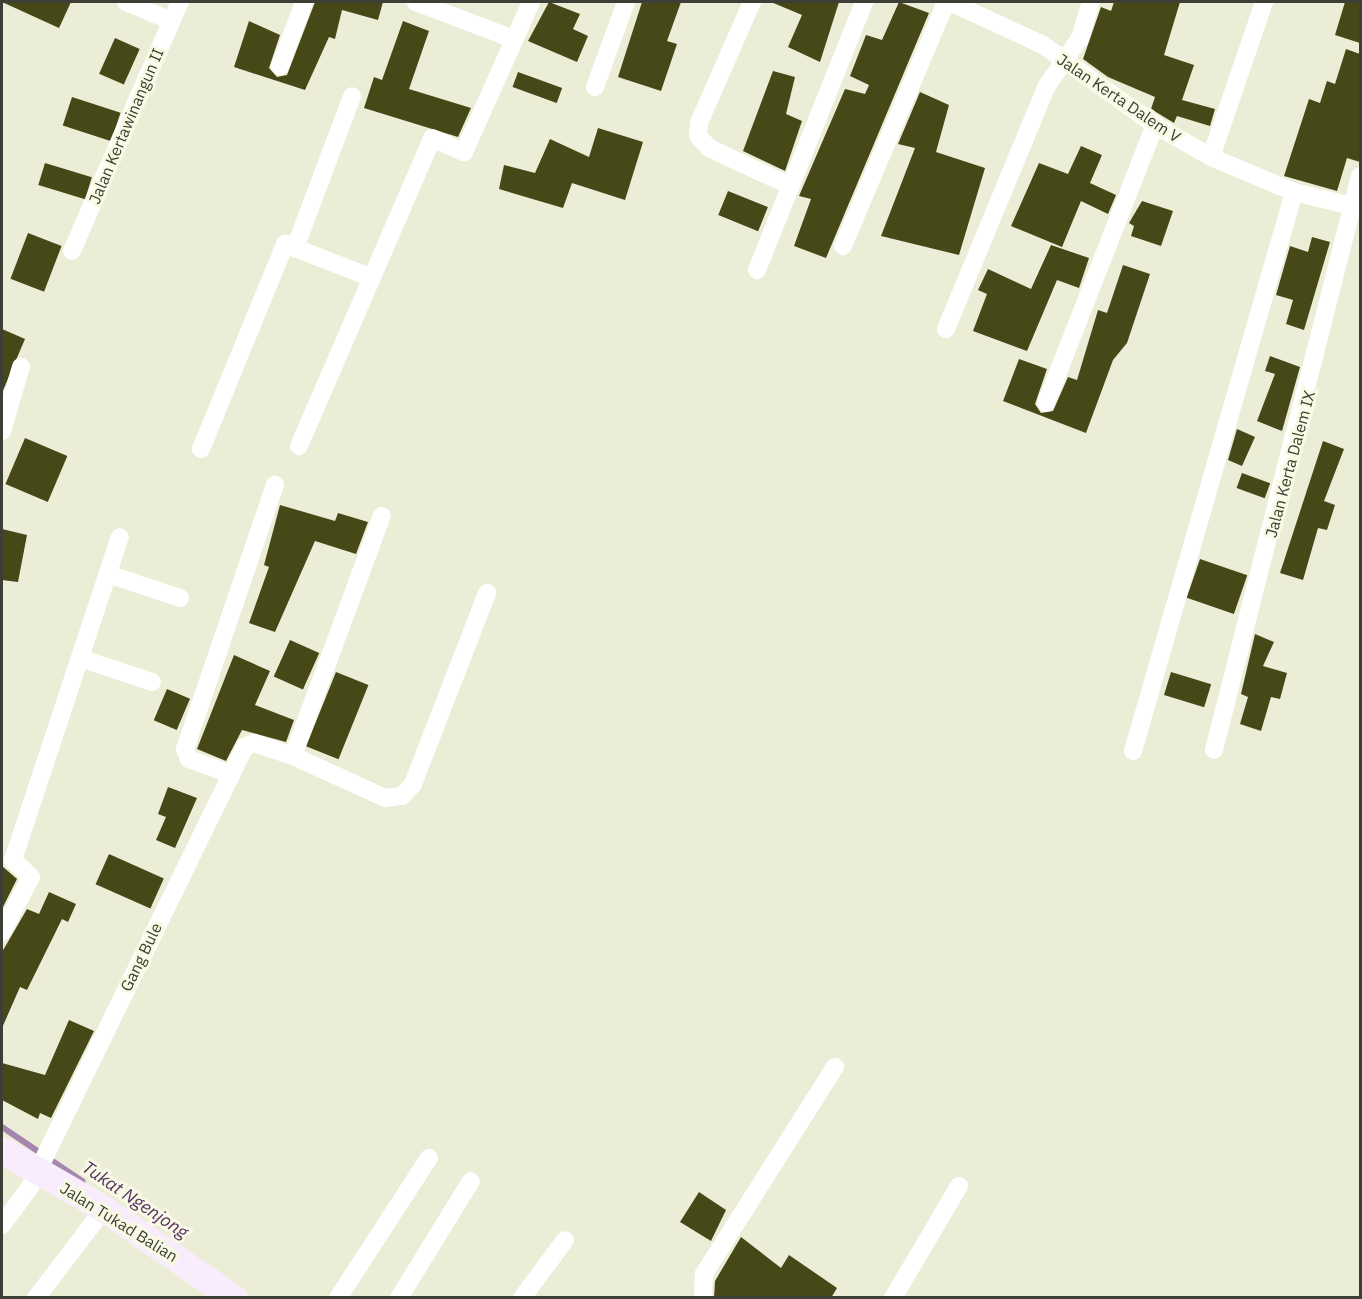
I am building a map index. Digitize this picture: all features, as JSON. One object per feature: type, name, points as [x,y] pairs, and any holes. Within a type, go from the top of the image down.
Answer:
[{"type":"street","points":[[126,2],[171,21]]},
{"type":"street","name":"Jalan Kertawinangun II","points":[[72,251],[180,2]]},
{"type":"street","points":[[280,66],[304,2]]},
{"type":"street","points":[[416,2],[514,39]]},
{"type":"street","points":[[300,446],[432,138],[464,152],[531,2]]},
{"type":"street","points":[[595,87],[626,2]]},
{"type":"street","points":[[752,2],[699,123],[698,136],[710,148],[791,186]]},
{"type":"street","points":[[757,270],[864,2]]},
{"type":"street","points":[[946,329],[1046,87],[1080,38],[1091,2]]},
{"type":"street","points":[[1211,157],[1264,2]]},
{"type":"street","points":[[843,246],[957,3]]},
{"type":"street","name":"Jalan Kerta Dalem V","points":[[957,3],[1042,45],[1155,125],[1211,157],[1294,192],[1356,206]]},
{"type":"street","points":[[295,248],[352,96]]},
{"type":"street","points":[[1046,404],[1155,125]]},
{"type":"street","name":"Jalan Kerta Dalem IX","points":[[1214,750],[1309,393],[1356,206],[1360,176]]},
{"type":"street","points":[[1133,751],[1294,192]]},
{"type":"street","points":[[201,449],[285,244],[372,278]]},
{"type":"street","points":[[3,420],[21,367]]},
{"type":"street","points":[[230,774],[189,759],[185,749],[275,485]]},
{"type":"street","points":[[382,516],[293,756],[385,798],[402,796],[413,784],[487,593]]},
{"type":"street","points":[[2,932],[31,877],[13,860],[120,537]]},
{"type":"street","points":[[108,574],[180,598]]},
{"type":"street","points":[[80,658],[152,682]]},
{"type":"street","name":"Gang Bule","points":[[2,1225],[37,1172],[230,774],[249,744],[293,756]]},
{"type":"street","points":[[703,1298],[704,1274],[836,1067]]},
{"type":"street","name":"Jalan Tukad Balian","points":[[2,1151],[104,1209],[234,1298]]},
{"type":"street","points":[[338,1298],[429,1158]]},
{"type":"street","points":[[399,1298],[471,1180]]},
{"type":"street","points":[[894,1298],[959,1186]]},
{"type":"street","points":[[36,1298],[104,1209]]},
{"type":"street","points":[[522,1298],[565,1240]]},
{"type":"building","points":[[2,2],[71,2],[59,28]]},
{"type":"building","points":[[315,2],[383,2],[378,20],[342,10],[335,39],[329,37],[305,90],[234,67],[249,21],[280,35],[269,68],[277,77],[287,75]]},
{"type":"building","points":[[549,2],[580,14],[573,29],[588,36],[577,62],[528,41]]},
{"type":"building","points":[[642,2],[681,2],[667,41],[677,44],[661,91],[618,77]]},
{"type":"building","points":[[771,2],[839,2],[820,62],[788,47],[802,15]]},
{"type":"building","points":[[899,2],[929,13],[826,258],[794,246],[811,199],[799,196],[845,89],[865,94],[869,85],[850,76],[866,35],[882,40]]},
{"type":"building","points":[[1114,2],[1180,2],[1164,55],[1194,65],[1182,100],[1215,109],[1210,126],[1177,116],[1174,123],[1151,109],[1155,97],[1108,77],[1083,59],[1101,7],[1111,11]]},
{"type":"building","points":[[1345,2],[1360,2],[1360,43],[1335,35]]},
{"type":"building","points":[[403,21],[429,31],[409,89],[471,108],[458,137],[364,108],[374,77],[382,80]]},
{"type":"building","points":[[115,38],[140,49],[124,85],[99,74]]},
{"type":"building","points":[[1346,49],[1360,54],[1360,162],[1347,158],[1337,191],[1284,176],[1309,99],[1320,103],[1327,81],[1335,84]]},
{"type":"building","points":[[773,71],[795,77],[786,114],[802,121],[785,171],[743,151]]},
{"type":"building","points":[[518,72],[562,88],[557,103],[513,87]]},
{"type":"building","points":[[920,92],[949,105],[936,152],[985,168],[959,255],[881,236],[915,148],[898,144]]},
{"type":"building","points":[[72,97],[121,113],[111,141],[63,126]]},
{"type":"building","points":[[598,128],[643,142],[625,200],[572,183],[563,208],[499,189],[504,165],[535,173],[550,139],[589,157]]},
{"type":"building","points":[[1081,146],[1102,155],[1090,183],[1116,195],[1108,214],[1081,201],[1062,247],[1011,226],[1039,163],[1068,174]]},
{"type":"building","points":[[45,163],[92,177],[85,199],[38,185]]},
{"type":"building","points":[[728,191],[768,207],[758,231],[718,215]]},
{"type":"building","points":[[1142,201],[1173,211],[1161,246],[1131,236],[1134,226],[1129,223]]},
{"type":"building","points":[[28,233],[62,246],[44,292],[10,279]]},
{"type":"building","points":[[1312,237],[1330,242],[1304,330],[1286,324],[1293,300],[1276,295],[1290,246],[1308,252]]},
{"type":"building","points":[[1051,245],[1089,258],[1079,288],[1057,280],[1027,351],[973,331],[987,294],[978,290],[988,269],[1031,289]]},
{"type":"building","points":[[1123,265],[1150,274],[1127,343],[1113,360],[1086,433],[1003,401],[1019,359],[1047,369],[1035,404],[1041,413],[1053,411],[1068,377],[1077,380],[1098,310],[1107,313]]},
{"type":"building","points":[[2,329],[25,339],[2,393]]},
{"type":"building","points":[[1270,356],[1300,367],[1282,431],[1257,421],[1275,374],[1265,371]]},
{"type":"building","points":[[1237,429],[1255,437],[1242,466],[1228,460]]},
{"type":"building","points":[[25,438],[67,456],[48,502],[5,484]]},
{"type":"building","points":[[1323,441],[1344,449],[1324,501],[1335,505],[1327,530],[1318,528],[1303,580],[1280,573]]},
{"type":"building","points":[[1242,473],[1270,483],[1265,498],[1237,488]]},
{"type":"building","points":[[280,505],[335,521],[338,513],[368,522],[356,554],[315,541],[275,632],[249,623],[269,567],[264,565]]},
{"type":"building","points":[[2,529],[27,535],[18,582],[2,580]]},
{"type":"building","points":[[1200,559],[1247,575],[1234,614],[1187,598]]},
{"type":"building","points":[[1255,634],[1274,642],[1263,666],[1287,673],[1280,699],[1271,697],[1261,731],[1240,724],[1248,697],[1241,694]]},
{"type":"building","points":[[290,640],[319,653],[303,690],[274,677]]},
{"type":"building","points":[[234,655],[270,671],[255,705],[294,720],[286,742],[242,730],[226,761],[197,749]]},
{"type":"building","points":[[336,672],[368,685],[338,759],[306,746]]},
{"type":"building","points":[[1171,672],[1211,684],[1204,707],[1164,695]]},
{"type":"building","points":[[167,689],[190,699],[177,730],[154,720]]},
{"type":"building","points":[[168,787],[197,798],[175,848],[156,840],[166,817],[158,814]]},
{"type":"building","points":[[109,854],[164,878],[150,909],[96,884]]},
{"type":"building","points":[[2,866],[17,879],[2,909]]},
{"type":"building","points":[[49,892],[76,904],[68,922],[62,919],[27,990],[20,987],[2,1028],[2,952],[27,909],[39,914]]},
{"type":"building","points":[[69,1020],[94,1031],[51,1118],[40,1113],[38,1119],[2,1100],[2,1063],[45,1075]]},
{"type":"building","points":[[699,1192],[726,1210],[711,1241],[680,1222]]},
{"type":"building","points":[[741,1237],[781,1268],[789,1255],[837,1288],[831,1298],[714,1298],[715,1281]]},
{"type":"waterway","name":"Tukat Ngenjong","points":[[2,1127],[82,1181]]}]
